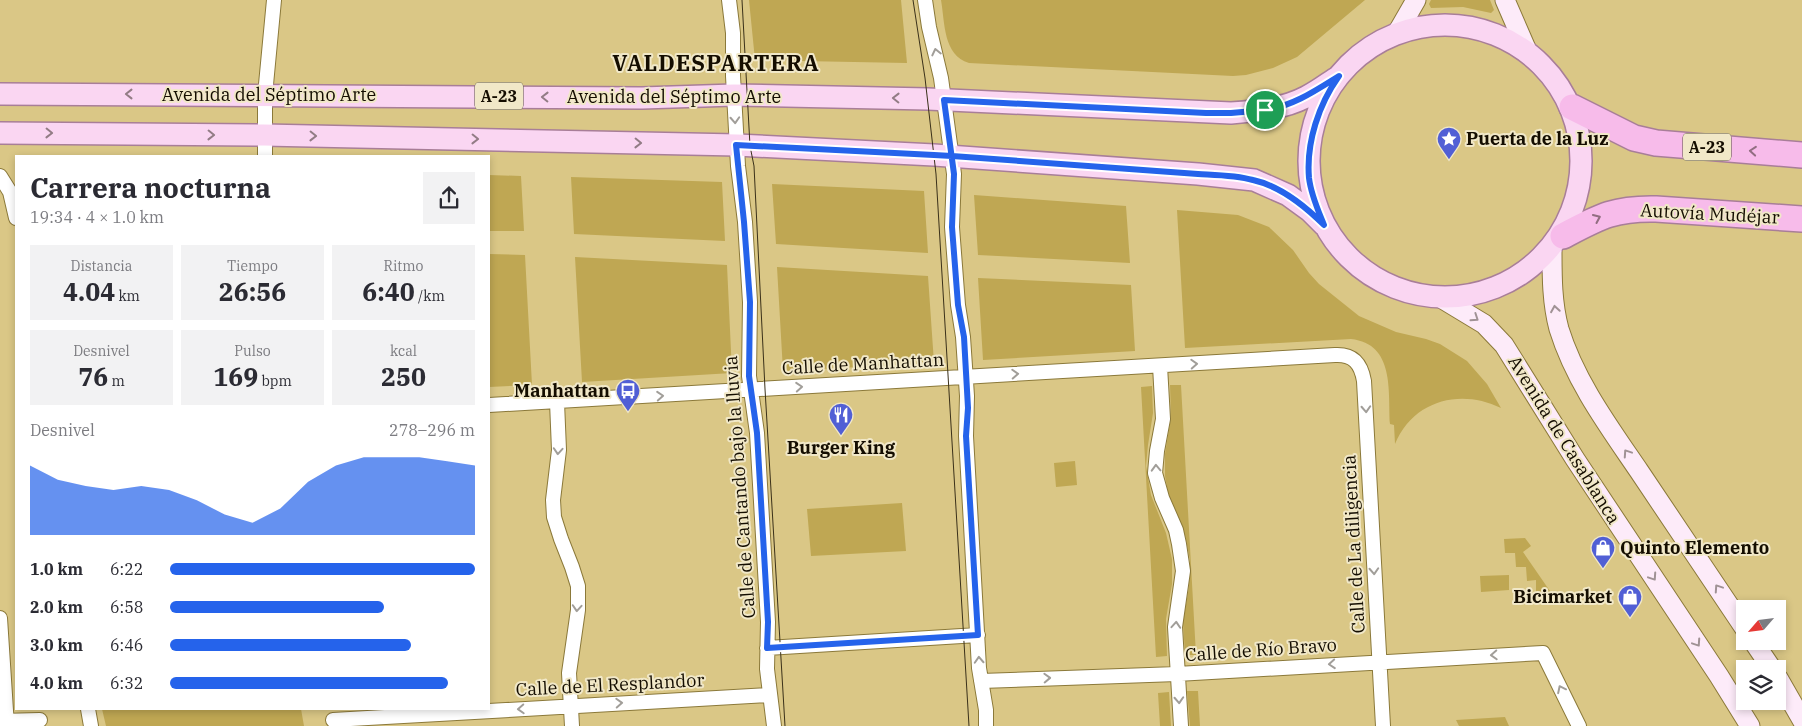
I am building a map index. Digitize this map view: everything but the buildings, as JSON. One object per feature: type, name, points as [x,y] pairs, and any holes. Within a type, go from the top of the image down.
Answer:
[{"type":"highway","name":"A-23","points":[[1572,107],[1629,135],[1656,143],[1802,155]]},
{"type":"highway","name":"Autovía Mudéjar","points":[[1557,243],[1609,213],[1632,209],[1802,219]]},
{"type":"main road","points":[[1397,33],[1416,0]]},
{"type":"main road","points":[[1505,0],[1528,53]]},
{"type":"main road","name":"A-23","points":[[736,145],[952,156],[1198,174],[1254,180],[1288,195],[1310,211],[1324,225],[1339,247],[1357,266],[1379,280],[1399,289],[1441,298],[1476,294],[1499,286],[1528,270],[1557,243],[1574,204],[1580,162],[1579,138],[1572,107],[1550,74],[1528,53],[1497,35],[1474,27],[1448,24],[1428,26],[1397,33],[1378,42],[1339,76],[1321,107],[1310,153],[1309,177],[1314,202],[1324,225]]},
{"type":"main road","name":"Avenida del Séptimo Arte","points":[[0,94],[642,98],[734,96],[944,100],[1231,113],[1270,109],[1293,102],[1307,96],[1339,76]]},
{"type":"main road","points":[[0,132],[264,135],[736,145]]},
{"type":"main road","points":[[1557,243],[1552,280],[1556,314],[1563,341],[1575,368],[1598,410],[1736,616]]},
{"type":"main road","name":"Avenida de Casablanca","points":[[1441,298],[1484,324],[1504,345],[1580,467],[1719,676],[1750,726]]},
{"type":"main road","points":[[1786,692],[1802,720]]},
{"type":"street","points":[[265,155],[265,95],[274,0]]},
{"type":"street","name":"Calle de Cantando bajo la lluvia","points":[[729,0],[733,32],[736,145],[750,302],[748,355],[750,390],[757,433],[768,622],[768,681],[774,726]]},
{"type":"street","points":[[925,0],[929,27],[942,78],[954,174],[952,227],[958,305],[964,337],[968,408],[966,436],[981,681],[986,710],[986,726]]},
{"type":"street","points":[[0,176],[13,195],[15,210]]},
{"type":"street","name":"Calle de Manhattan","points":[[490,405],[1341,355],[1350,357],[1357,362]]},
{"type":"street","name":"Calle de La diligencia","points":[[1357,362],[1362,369],[1364,381],[1383,726]]},
{"type":"street","points":[[1160,366],[1163,419],[1157,450],[1156,473],[1162,498],[1178,537],[1183,571],[1175,627],[1181,726]]},
{"type":"street","points":[[557,402],[559,450],[553,500],[554,517],[578,586],[578,610],[569,673],[572,726]]},
{"type":"street","points":[[0,618],[4,722],[40,720]]},
{"type":"street","points":[[767,648],[978,635]]},
{"type":"street","name":"Calle de Río Bravo","points":[[981,681],[1177,674],[1543,653],[1579,726]]},
{"type":"street","name":"Calle de El Resplandor","points":[[332,718],[770,696]]},
{"type":"street","points":[[88,710],[91,726]]},
{"type":"shaded area","points":[[749,0],[901,0],[907,63],[755,60]]},
{"type":"shaded area","points":[[941,0],[1365,0],[1297,57],[1273,68],[1246,75],[1233,76],[969,63],[960,59],[950,46]]},
{"type":"shaded area","points":[[1431,0],[1490,0],[1494,10],[1491,13],[1463,7],[1431,8],[1429,4]]},
{"type":"shaded area","points":[[490,175],[521,176],[524,231],[490,231]]},
{"type":"shaded area","points":[[571,177],[722,182],[725,241],[574,234]]},
{"type":"shaded area","points":[[772,184],[924,191],[928,253],[776,244]]},
{"type":"shaded area","points":[[974,195],[1126,206],[1130,263],[978,255]]},
{"type":"shaded area","points":[[1177,210],[1238,215],[1269,227],[1293,250],[1319,284],[1359,316],[1396,332],[1440,344],[1467,361],[1487,384],[1501,408],[1486,402],[1470,399],[1440,402],[1426,408],[1414,417],[1403,429],[1395,444],[1394,425],[1390,424],[1386,371],[1382,359],[1375,350],[1365,343],[1351,339],[1185,348]]},
{"type":"shaded area","points":[[490,254],[525,255],[532,385],[490,387]]},
{"type":"shaded area","points":[[575,257],[727,265],[732,373],[582,382]]},
{"type":"shaded area","points":[[777,267],[928,276],[934,363],[783,371]]},
{"type":"shaded area","points":[[978,278],[1131,285],[1135,351],[983,360]]},
{"type":"shaded area","points":[[1170,385],[1181,385],[1196,655],[1185,655],[1183,622],[1189,587],[1190,560],[1185,535],[1168,493],[1165,476],[1165,454],[1171,417]]},
{"type":"shaded area","points":[[1152,386],[1153,413],[1146,466],[1151,495],[1166,533],[1172,559],[1172,584],[1166,619],[1167,656],[1156,657],[1141,387]]},
{"type":"shaded area","points":[[1075,461],[1077,485],[1056,487],[1054,463]]},
{"type":"shaded area","points":[[902,503],[906,551],[811,556],[807,509]]},
{"type":"shaded area","points":[[1525,538],[1531,546],[1523,552],[1552,594],[1536,595],[1536,580],[1527,581],[1526,567],[1516,567],[1515,553],[1505,553],[1504,539]]},
{"type":"shaded area","points":[[1509,575],[1509,590],[1481,592],[1480,576]]},
{"type":"shaded area","points":[[1187,691],[1198,691],[1200,726],[1190,726]]},
{"type":"shaded area","points":[[1169,692],[1171,726],[1160,726],[1158,693]]},
{"type":"shaded area","points":[[102,710],[301,710],[304,726],[106,726]]},
{"type":"shaded area","points":[[1505,717],[1509,726],[1459,726],[1456,720]]},
{"type":"tram line","points":[[742,0],[750,146],[754,166],[785,726]]},
{"type":"tram line","points":[[913,0],[925,78],[936,174],[969,726]]},
{"type":"place","name":"Puerta de la Luz","points":[[1449,160]]},
{"type":"place","name":"Manhattan","points":[[628,412]]},
{"type":"place","name":"Burger King","points":[[841,436]]},
{"type":"place","name":"Quinto Elemento","points":[[1603,569]]},
{"type":"place","name":"Bicimarket","points":[[1630,618]]},
{"type":"district","name":"VALDESPARTERA","points":[[716,63]]},
{"type":"route","points":[[1265,110],[1206,113],[944,100],[952,156],[954,174],[952,227],[959,317],[964,337],[968,408],[966,436],[978,635],[767,648],[768,622],[757,433],[749,376],[750,302],[736,145],[952,156],[1236,177],[1263,183],[1288,195],[1310,211],[1324,225],[1314,202],[1309,177],[1310,153],[1314,129],[1321,107],[1330,88],[1339,76],[1307,96],[1265,110]]}]
